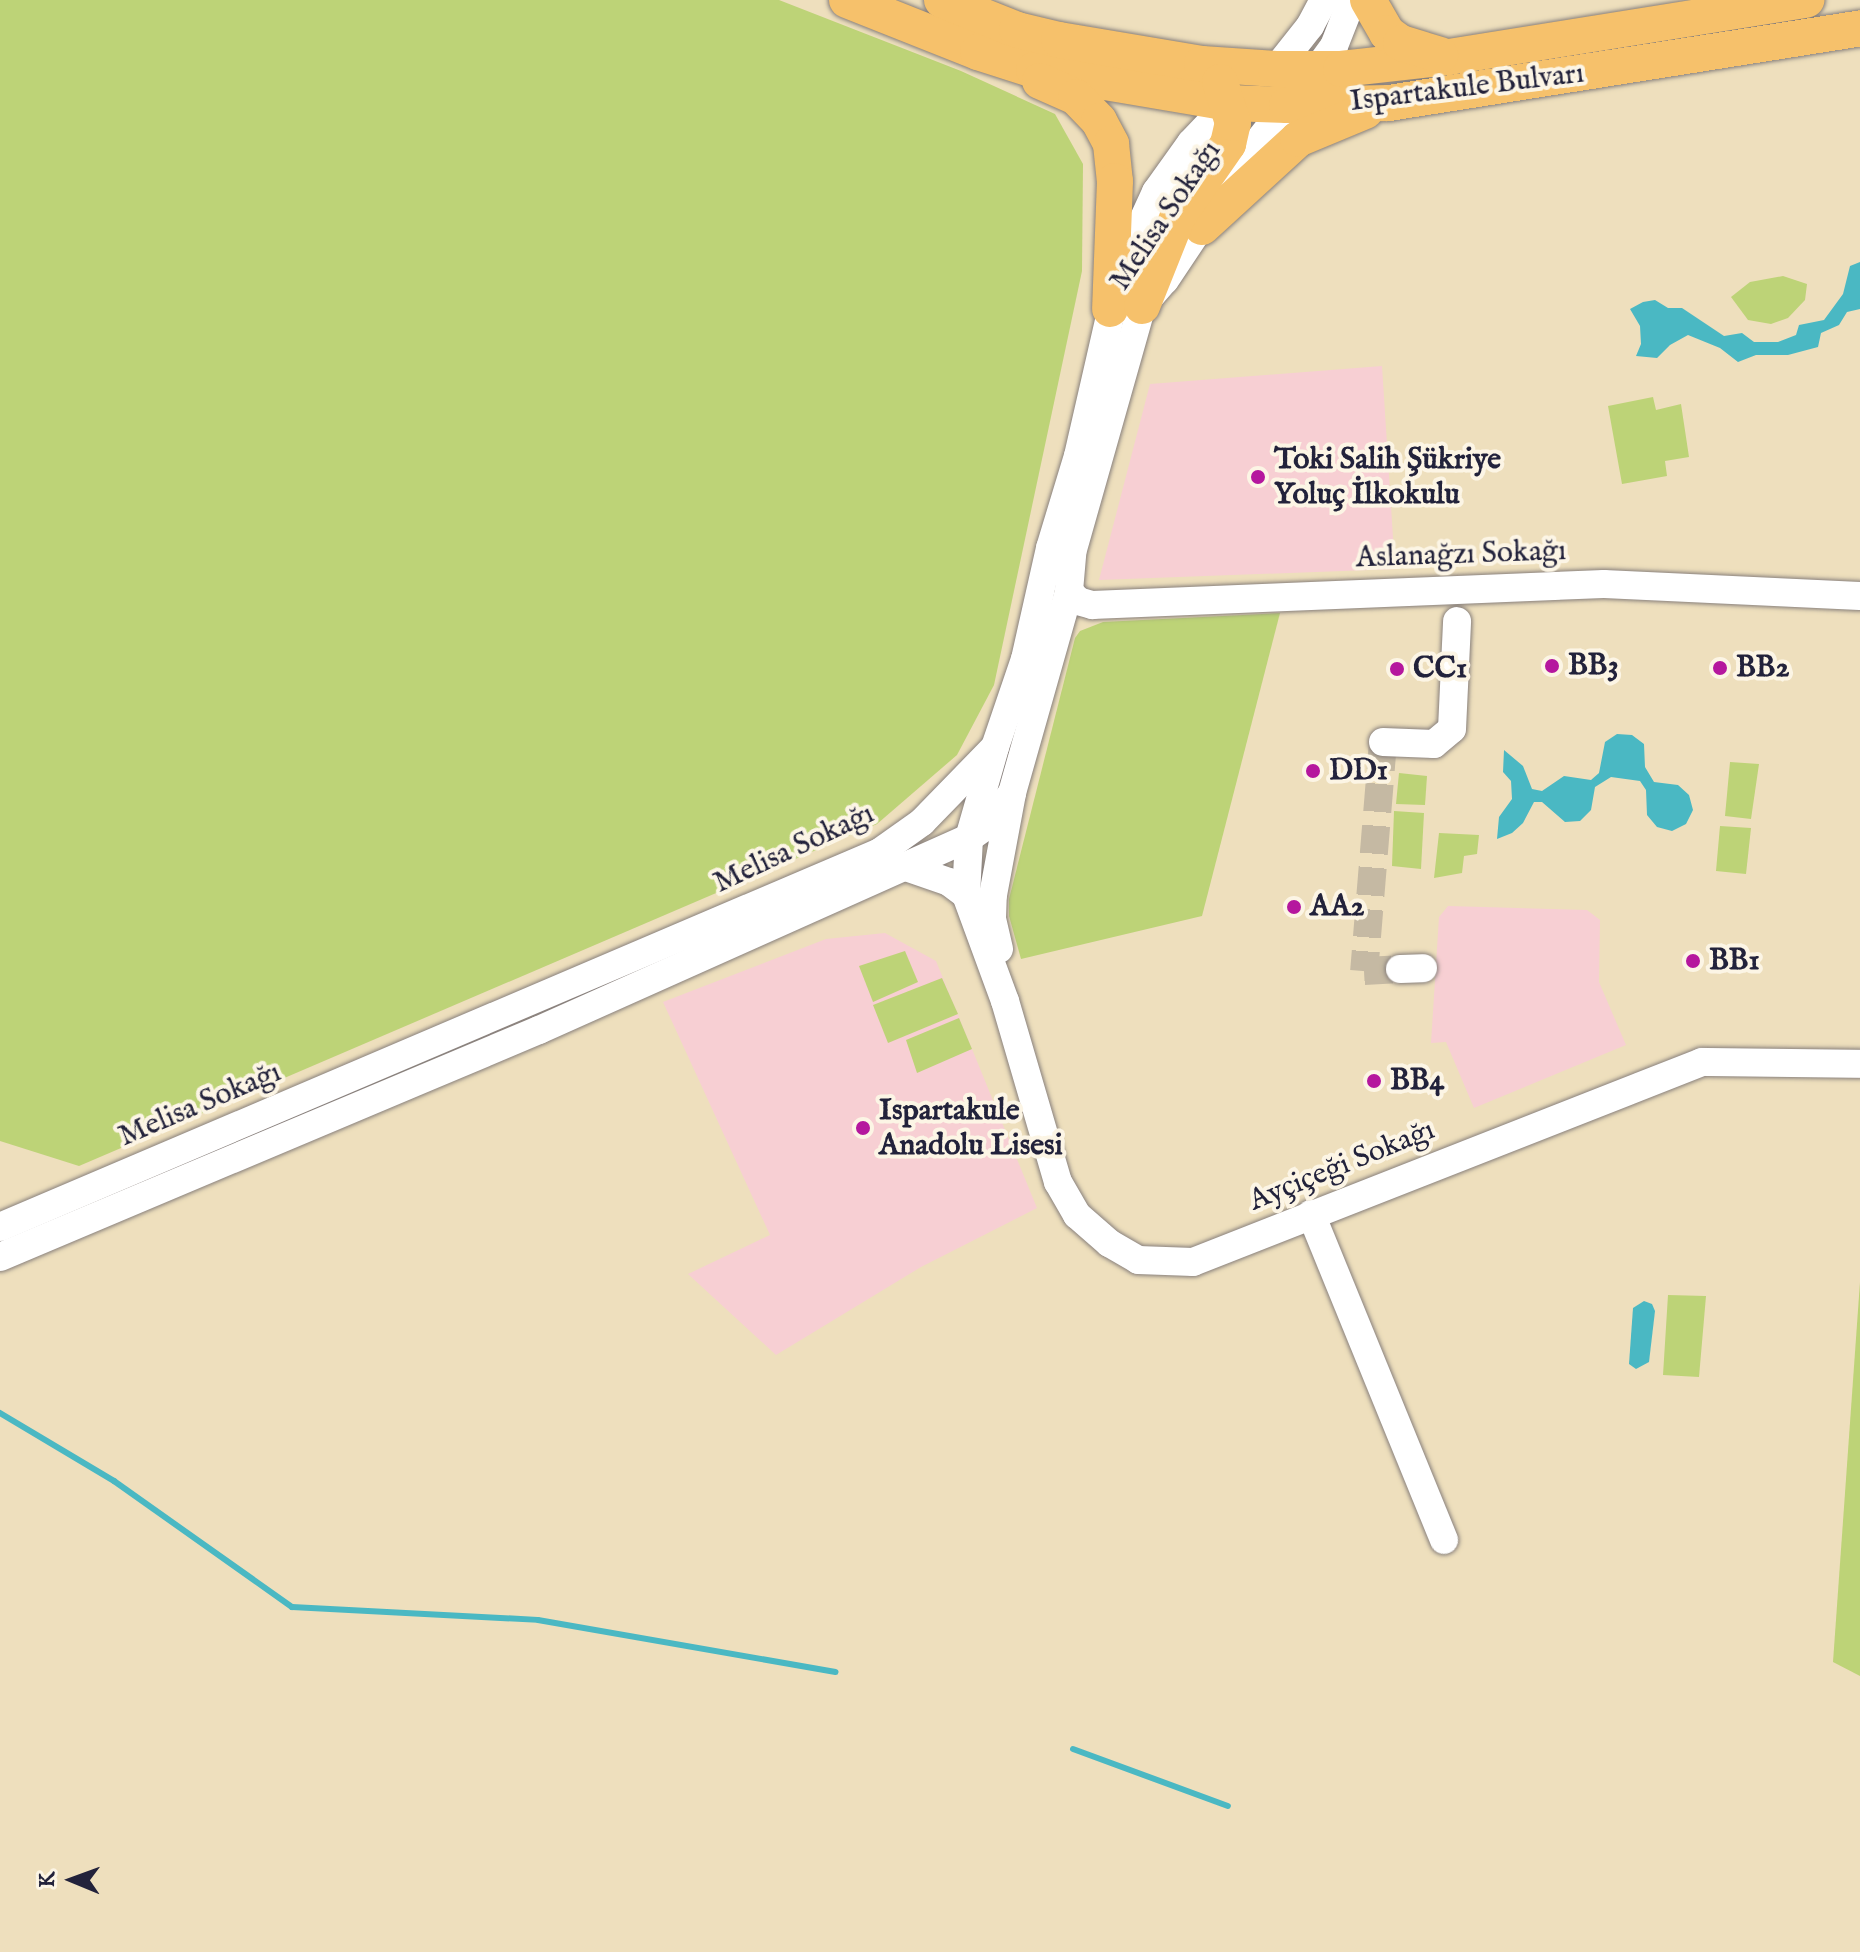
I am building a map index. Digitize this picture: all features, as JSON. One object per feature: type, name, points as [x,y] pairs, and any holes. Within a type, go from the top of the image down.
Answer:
[{"type":"main road","name":"Ispartakule Bulvarı","points":[[847,0],[1034,70],[1229,103],[1287,105],[1389,103],[1860,28]]},
{"type":"main road","name":"Ispartakule Bulvarı","points":[[942,0],[1045,37],[1202,64],[1276,69],[1374,67],[1806,0]]},
{"type":"main road","points":[[1368,0],[1387,33],[1401,43],[1449,57]]},
{"type":"main road","points":[[996,58],[1076,97],[1105,131],[1113,154],[1126,308]]},
{"type":"main road","points":[[1126,308],[1178,216],[1228,144],[1233,123],[1224,86],[1202,64]]},
{"type":"main road","points":[[1287,105],[1318,68]]},
{"type":"main road","points":[[1229,103],[1276,69]]},
{"type":"main road","points":[[1202,227],[1298,139],[1389,103]]},
{"type":"street","points":[[1276,69],[1310,26],[1324,0]]},
{"type":"street","points":[[1318,68],[1334,46],[1352,0]]},
{"type":"street","name":"Melisa Sokağı","points":[[0,1227],[880,852],[922,822],[995,747],[1025,659],[1050,548],[1126,308],[1202,227],[1253,148],[1287,105]]},
{"type":"street","name":"Melisa Sokağı","points":[[0,1257],[539,1030],[906,867],[969,838],[985,827],[1012,793],[1069,591],[1072,553],[1126,308]]},
{"type":"street","name":"Aslanağzı Sokağı","points":[[1069,591],[1078,601],[1092,605],[1604,584],[1860,596]]},
{"type":"street","points":[[1383,742],[1434,744],[1452,729],[1457,621]]},
{"type":"street","name":"Ayçiçeği Sokağı","points":[[995,747],[969,838],[966,895],[1005,1001],[1058,1182],[1077,1215],[1109,1243],[1138,1260],[1193,1262],[1702,1062],[1860,1064]]},
{"type":"street","name":"Ayçiçeği Sokağı","points":[[1005,1001],[993,895],[1012,793]]},
{"type":"street","points":[[906,867],[949,882],[966,895]]},
{"type":"street","points":[[1311,1214],[1444,1540]]},
{"type":"shaded area","name":"Toki Salih Şükriye Yoluç İlkokulu","points":[[1382,366],[1395,569],[1099,580],[1150,384]]},
{"type":"shaded area","points":[[1448,906],[1587,910],[1600,920],[1599,982],[1626,1045],[1474,1108],[1446,1042],[1431,1043],[1439,917]]},
{"type":"shaded area","name":"Ispartakule Anadolu Lisesi","points":[[885,933],[936,961],[1037,1208],[921,1267],[776,1355],[688,1274],[770,1235],[663,1002],[826,939]]},
{"type":"green space","points":[[0,0],[779,0],[961,71],[1055,114],[1083,164],[1082,271],[994,685],[957,755],[877,824],[79,1166],[0,1141]]},
{"type":"green space","points":[[1783,276],[1807,284],[1805,300],[1788,318],[1771,324],[1748,320],[1731,297],[1750,282]]},
{"type":"green space","points":[[1653,397],[1656,410],[1681,404],[1689,457],[1665,461],[1667,476],[1622,484],[1608,406]]},
{"type":"green space","points":[[1280,613],[1202,916],[1021,959],[1009,916],[1009,899],[1075,638],[1080,631],[1103,622]]},
{"type":"green space","points":[[1730,762],[1759,764],[1751,819],[1725,816]]},
{"type":"green space","points":[[1399,773],[1427,776],[1425,805],[1396,804]]},
{"type":"green space","points":[[1394,811],[1424,813],[1421,869],[1392,866]]},
{"type":"green space","points":[[1720,826],[1751,828],[1746,874],[1716,871]]},
{"type":"green space","points":[[1439,833],[1479,835],[1477,854],[1464,856],[1462,873],[1434,878]]},
{"type":"green space","points":[[905,951],[918,982],[873,1002],[859,966]]},
{"type":"green space","points":[[942,978],[958,1014],[888,1043],[873,1005]]},
{"type":"green space","points":[[959,1018],[972,1049],[917,1073],[906,1040]]},
{"type":"green space","points":[[1860,1282],[1860,1676],[1833,1662]]},
{"type":"green space","points":[[1668,1295],[1706,1296],[1699,1377],[1663,1375]]},
{"type":"water","points":[[1860,262],[1860,309],[1847,312],[1839,325],[1821,333],[1818,347],[1788,355],[1756,355],[1738,362],[1720,348],[1688,335],[1670,345],[1657,358],[1636,356],[1641,344],[1640,326],[1630,309],[1643,302],[1655,300],[1668,308],[1682,308],[1724,336],[1742,333],[1754,342],[1778,342],[1796,335],[1799,325],[1824,320],[1843,294],[1850,266]]},
{"type":"water","points":[[1617,734],[1632,735],[1644,744],[1645,767],[1654,782],[1678,785],[1689,795],[1693,810],[1686,824],[1672,831],[1657,827],[1647,815],[1646,790],[1640,781],[1611,777],[1595,787],[1591,810],[1580,821],[1565,822],[1542,802],[1534,802],[1523,823],[1512,833],[1497,839],[1499,817],[1512,799],[1511,781],[1503,772],[1504,750],[1523,766],[1532,789],[1542,791],[1564,776],[1591,780],[1599,773],[1605,742]]},
{"type":"water","points":[[1644,1301],[1652,1304],[1655,1311],[1649,1362],[1636,1369],[1629,1364],[1633,1308]]},
{"type":"waterway","points":[[0,1413],[114,1481],[292,1607],[538,1620],[835,1672]]},
{"type":"waterway","points":[[1073,1749],[1228,1806]]},
{"type":"tunnel","points":[[1383,742],[1364,971],[1400,969]]},
{"type":"place","name":"Toki Salih Şükriye Yoluç İlkokulu","points":[[1258,477]]},
{"type":"place","name":"BB3","points":[[1552,666]]},
{"type":"place","name":"BB2","points":[[1720,668]]},
{"type":"place","name":"CC1","points":[[1397,669]]},
{"type":"place","name":"DD1","points":[[1313,771]]},
{"type":"place","name":"AA2","points":[[1294,907]]},
{"type":"place","name":"BB1","points":[[1693,961]]},
{"type":"place","name":"BB4","points":[[1374,1081]]},
{"type":"place","name":"Ispartakule Anadolu Lisesi","points":[[863,1128]]}]
